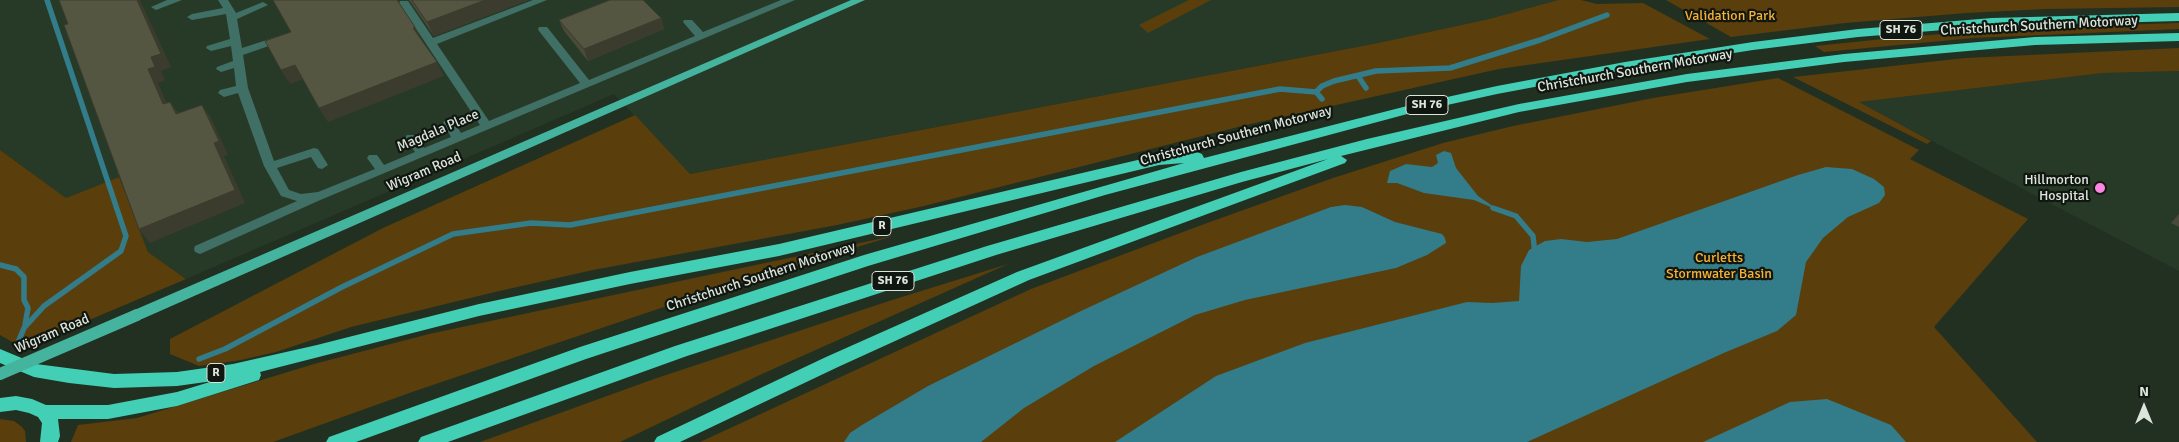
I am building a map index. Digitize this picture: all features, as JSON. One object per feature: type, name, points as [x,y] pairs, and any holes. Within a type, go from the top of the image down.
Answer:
[{"type":"highway","name":"Christchurch Southern Motorway","points":[[335,442],[572,357],[981,225],[1230,155],[1411,109],[1496,90],[1625,66],[1753,46],[1858,33],[1992,22],[2179,17]]},
{"type":"highway","name":"Christchurch Southern Motorway","points":[[427,442],[681,351],[916,274],[1130,209],[1367,144],[1528,107],[1623,89],[1753,69],[1945,48],[2034,41],[2179,36]]},
{"type":"highway","points":[[663,442],[832,362],[1023,276],[1343,159],[1367,144]]},
{"type":"highway","name":"R","points":[[0,356],[34,370],[114,381],[177,379],[204,375],[317,352],[479,310],[630,278],[779,250],[1159,160],[1230,155]]},
{"type":"highway","points":[[0,405],[16,403],[32,406],[44,412],[108,412],[159,403],[213,388],[317,352]]},
{"type":"highway","points":[[44,412],[51,422],[49,442]]},
{"type":"main road","name":"Wigram Road","points":[[0,374],[860,0]]},
{"type":"street","points":[[156,8],[177,0]]},
{"type":"street","points":[[431,42],[542,0]]},
{"type":"street","name":"Magdala Place","points":[[228,9],[242,88],[270,166],[285,193],[301,198],[320,196],[790,0]]},
{"type":"street","points":[[404,2],[487,126]]},
{"type":"street","points":[[192,17],[228,9],[263,5]]},
{"type":"street","points":[[688,22],[701,36]]},
{"type":"street","points":[[543,29],[587,84]]},
{"type":"street","points":[[220,69],[276,40]]},
{"type":"street","points":[[211,48],[234,41]]},
{"type":"street","points":[[224,93],[242,88]]},
{"type":"street","points":[[449,123],[458,138]]},
{"type":"street","points":[[412,138],[422,153]]},
{"type":"street","points":[[270,166],[314,152],[322,165]]},
{"type":"street","points":[[373,158],[382,170]]},
{"type":"street","points":[[200,249],[320,196]]},
{"type":"shaded area","points":[[0,0],[1558,0],[1489,19],[1378,43],[690,174],[614,94],[186,279],[148,252],[119,177],[66,198],[0,150]]},
{"type":"shaded area","name":"Hillmorton Hospital","points":[[2179,71],[2179,271],[1858,102],[2103,73]]},
{"type":"green space","points":[[1189,0],[1211,0],[1148,33],[1139,25]]},
{"type":"green space","points":[[1558,0],[1581,0],[1597,4],[1643,3],[1710,39],[1499,69],[1246,125],[924,206],[837,225],[593,270],[495,292],[351,327],[276,352],[241,360],[199,366],[170,354],[170,339],[383,228],[635,115],[690,174],[1378,43],[1489,19]]},
{"type":"green space","name":"Validation Park","points":[[1666,0],[2179,0],[2179,7],[2046,9],[1966,13],[1845,23],[1731,37]]},
{"type":"green space","points":[[2179,23],[2179,29],[1974,38],[1824,52],[1815,46],[2023,28]]},
{"type":"green space","points":[[2179,48],[2179,71],[2103,73],[1859,102],[1931,141],[1927,144],[1793,77],[1965,58]]},
{"type":"green space","name":"Curletts Stormwater Basin","points":[[1778,78],[1919,150],[1910,159],[2028,219],[1934,327],[2037,442],[700,442],[1031,289],[1333,178],[1443,143],[1513,126],[1653,98]]},
{"type":"green space","points":[[0,150],[66,198],[119,177],[148,252],[186,279],[23,348],[0,335]]},
{"type":"green space","points":[[893,236],[664,307],[415,391],[273,442],[71,442],[78,425],[137,418],[314,364],[429,334]]},
{"type":"green space","points":[[1008,264],[762,374],[620,442],[480,442],[654,379],[889,301]]},
{"type":"green space","points":[[0,419],[14,421],[22,427],[25,431],[26,442],[0,442]]},
{"type":"water","points":[[1444,151],[1451,153],[1456,168],[1478,196],[1500,211],[1474,200],[1424,193],[1397,183],[1387,183],[1390,171],[1406,164],[1432,167],[1438,163],[1436,155]]},
{"type":"water","points":[[1826,167],[1852,169],[1874,179],[1884,187],[1885,195],[1879,203],[1848,217],[1823,238],[1806,262],[1796,315],[1777,331],[1726,352],[1527,442],[1115,442],[1216,376],[1305,343],[1467,302],[1519,301],[1521,266],[1529,250],[1545,241],[1561,239],[1587,242],[1617,239],[1798,175]]},
{"type":"water","points":[[1345,205],[1362,207],[1395,222],[1442,234],[1446,243],[1427,255],[1396,268],[1245,300],[1195,315],[1094,366],[1024,408],[981,442],[844,442],[850,433],[862,425],[928,386],[1081,311],[1197,257],[1331,207]]},
{"type":"water","points":[[1827,399],[1891,425],[1906,442],[1703,442],[1790,402]]},
{"type":"building","points":[[59,0],[137,0],[161,54],[151,57],[155,67],[148,69],[163,104],[170,102],[176,114],[202,105],[219,141],[214,143],[235,190],[139,229],[64,25],[68,24]]},
{"type":"building","points":[[273,0],[397,0],[415,27],[413,28],[437,62],[319,108],[295,65],[281,70],[265,41],[291,32]]},
{"type":"building","points":[[412,0],[485,0],[427,22]]},
{"type":"building","points":[[610,0],[643,0],[661,18],[584,49],[559,20]]},
{"type":"waterway","points":[[19,340],[24,328],[44,306],[121,251],[126,236],[47,0]]},
{"type":"waterway","points":[[1316,92],[1322,86],[1334,81],[1376,71],[1450,68],[1540,40],[1607,15]]},
{"type":"waterway","points":[[1358,76],[1366,88]]},
{"type":"waterway","points":[[199,359],[225,349],[342,287],[453,234],[531,223],[570,225],[1280,89],[1316,92]]},
{"type":"waterway","points":[[1316,92],[1322,99]]},
{"type":"waterway","points":[[1493,208],[1516,216],[1533,236],[1535,254]]},
{"type":"waterway","points":[[0,265],[16,269],[24,277],[24,300],[28,308],[25,325]]},
{"type":"place","name":"Hillmorton Hospital","points":[[2100,188]]}]
